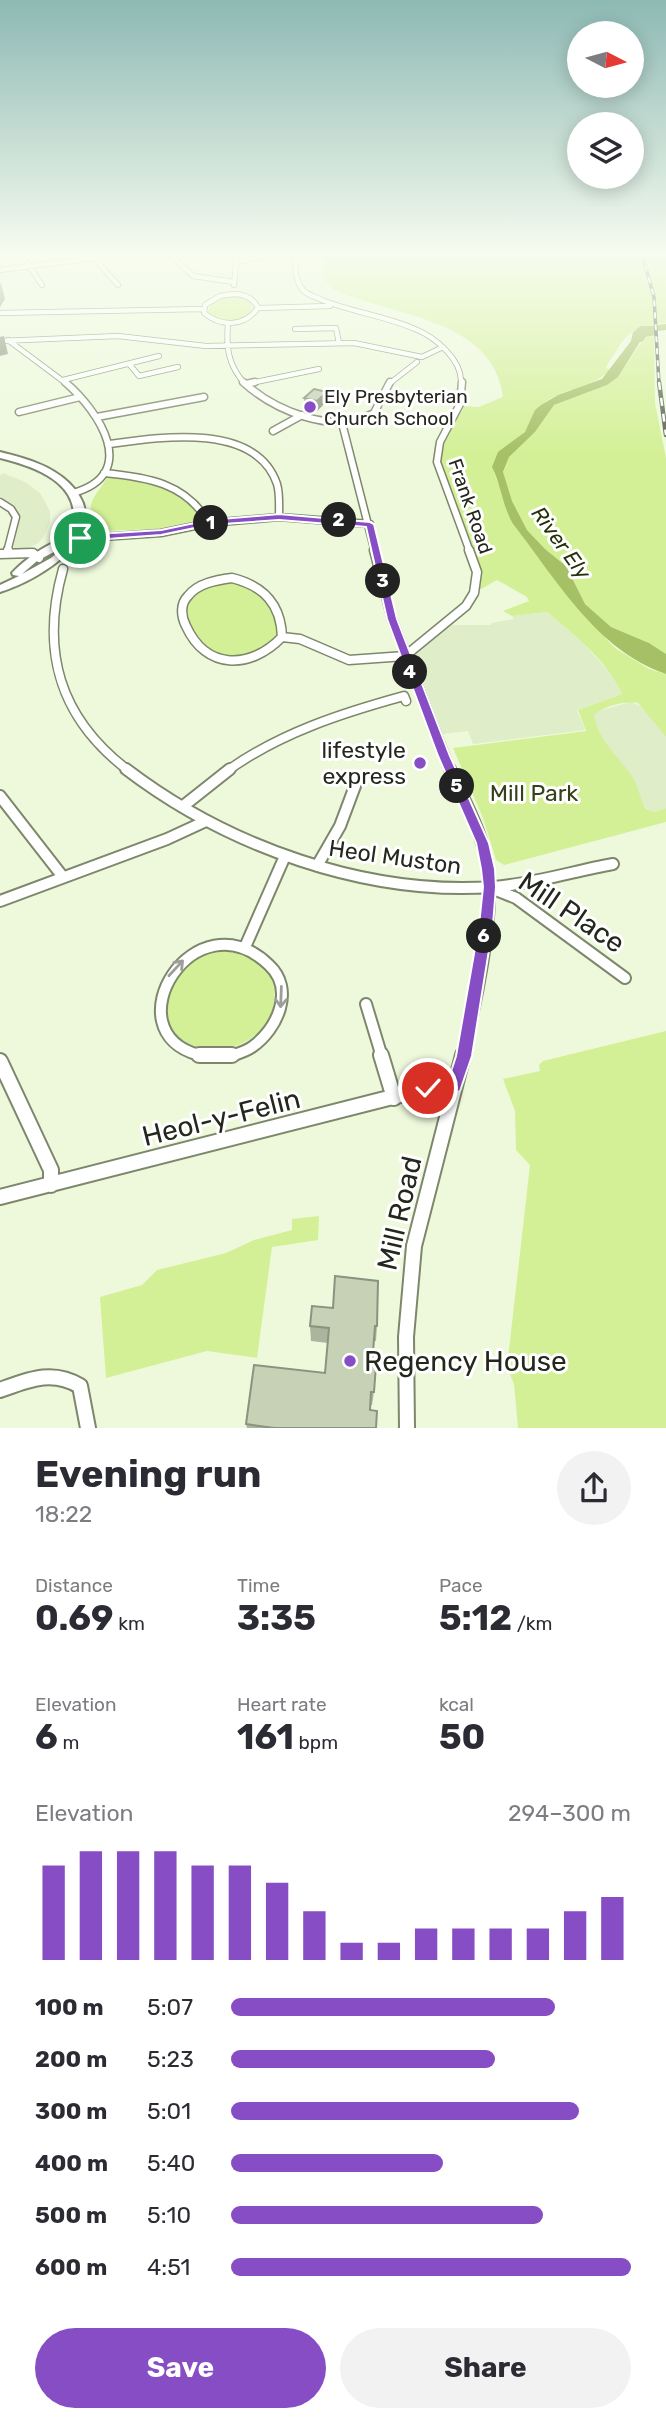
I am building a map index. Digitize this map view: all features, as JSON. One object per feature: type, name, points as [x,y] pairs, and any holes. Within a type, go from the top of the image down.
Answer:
[{"type":"street","points":[[220,321],[228,323],[238,321]]},
{"type":"street","points":[[390,321],[410,326],[443,347]]},
{"type":"street","points":[[228,323],[226,345],[233,369],[246,384],[267,399],[302,415],[342,424],[379,410],[387,386],[418,362]]},
{"type":"street","points":[[295,329],[336,328],[339,343]]},
{"type":"street","points":[[3,340],[132,336],[190,344],[339,343],[375,346],[422,357],[443,347]]},
{"type":"street","points":[[3,340],[44,363],[63,380],[97,417],[110,443],[104,473],[92,487],[74,493]]},
{"type":"street","name":"Frank Road","points":[[405,656],[466,606],[477,581],[475,564],[438,462],[439,442],[457,412],[462,394],[460,370],[443,347]]},
{"type":"street","points":[[63,380],[159,356]]},
{"type":"street","points":[[130,365],[139,376],[178,367]]},
{"type":"street","points":[[246,384],[319,369]]},
{"type":"street","points":[[19,412],[80,397]]},
{"type":"street","points":[[97,417],[204,397]]},
{"type":"street","points":[[273,431],[302,415]]},
{"type":"street","name":"Mill Road","points":[[342,424],[370,524],[392,619],[444,756],[482,843],[489,887],[472,1018],[414,1246],[408,1281],[403,1354],[407,1428]]},
{"type":"street","points":[[110,443],[187,437],[243,447],[266,460],[275,474],[281,491],[279,517]]},
{"type":"street","points":[[0,455],[49,473],[74,493],[80,515],[70,546],[0,583]]},
{"type":"street","points":[[104,473],[142,477],[173,486],[197,503],[209,523]]},
{"type":"street","points":[[0,502],[11,509],[16,517],[6,554],[39,562]]},
{"type":"street","points":[[73,538],[161,533],[209,523],[279,517],[370,524]]},
{"type":"street","points":[[0,589],[39,562]]},
{"type":"street","name":"Heol Muston","points":[[63,569],[52,618],[52,645],[66,696],[102,747],[141,780],[206,821],[242,839],[317,866],[407,882],[489,887],[613,864]]},
{"type":"street","points":[[232,578],[252,582],[270,596],[278,611],[282,637],[270,650],[245,659],[222,659],[207,655],[187,631],[182,605],[191,590],[212,580],[232,578]]},
{"type":"street","points":[[282,637],[300,639],[349,660],[405,656]]},
{"type":"street","points":[[182,807],[220,775],[290,732],[359,707],[404,696],[406,701]]},
{"type":"street","points":[[317,866],[340,826],[355,786]]},
{"type":"street","points":[[0,796],[64,877]]},
{"type":"street","points":[[0,901],[167,839],[206,821]]},
{"type":"street","points":[[245,947],[285,856]]},
{"type":"street","name":"Mill Place","points":[[489,887],[516,898],[625,978]]},
{"type":"street","points":[[221,945],[245,947],[267,960],[281,981],[284,999],[279,1016],[269,1033],[254,1046],[235,1054],[201,1055],[185,1049],[173,1040],[159,1013],[164,983],[173,970],[198,951],[221,945]]},
{"type":"street","points":[[366,1004],[394,1098]]},
{"type":"street","points":[[0,1060],[51,1170],[51,1185]]},
{"type":"street","name":"Heol-y-Felin","points":[[0,1196],[428,1088],[454,1086]]},
{"type":"street","points":[[0,1390],[51,1375],[69,1378],[80,1386],[88,1428]]},
{"type":"shaded area","points":[[641,326],[657,326],[657,335],[643,337],[618,377],[607,385],[554,405],[535,432],[509,457],[503,472],[512,501],[527,530],[566,566],[585,604],[611,627],[649,643],[666,654],[666,674],[641,663],[619,648],[598,631],[562,590],[513,524],[492,467],[498,452],[525,432],[535,410],[558,395],[602,379],[631,341],[633,332]]},
{"type":"shaded area","points":[[3,473],[25,482],[40,493],[50,511],[50,523],[43,538],[23,550],[13,550],[20,515],[0,496],[0,475]]},
{"type":"shaded area","points":[[547,612],[581,641],[613,676],[622,694],[577,710],[585,730],[473,744],[468,731],[443,734],[412,654],[449,625],[491,625],[514,619],[512,616]]},
{"type":"shaded area","points":[[631,702],[644,708],[666,737],[666,808],[655,812],[647,809],[639,798],[636,785],[609,751],[595,725],[593,715],[598,711]]},
{"type":"green space","name":"Mill Park","points":[[427,321],[666,321],[666,323],[649,325],[630,333],[608,364],[606,368],[610,370],[602,377],[549,399],[542,405],[494,472],[513,524],[581,612],[615,648],[649,669],[666,674],[666,737],[638,703],[614,705],[594,715],[600,734],[633,778],[646,809],[655,812],[666,808],[666,822],[504,865],[496,860],[483,818],[453,748],[586,731],[578,710],[622,694],[599,659],[547,612],[512,616],[503,611],[529,601],[527,597],[497,580],[474,593],[477,581],[437,455],[457,412],[462,412],[463,406],[479,407],[503,397],[495,371],[481,351],[461,335]]},
{"type":"green space","points":[[646,335],[654,336],[655,403],[666,458],[666,654],[649,643],[611,627],[585,604],[566,566],[527,530],[512,501],[503,473],[509,457],[535,432],[554,405],[607,385],[618,377]]},
{"type":"green space","points":[[109,475],[151,482],[173,491],[194,507],[204,519],[157,529],[102,531],[95,522],[91,507]]},
{"type":"green space","points":[[237,581],[267,595],[278,631],[275,640],[259,652],[237,656],[216,653],[208,649],[194,633],[189,621],[187,600],[205,586]]},
{"type":"green space","points":[[224,950],[250,958],[267,972],[274,989],[273,1008],[264,1025],[249,1039],[229,1048],[204,1048],[184,1041],[172,1029],[166,1014],[167,998],[174,981],[186,967],[203,956]]},
{"type":"green space","points":[[666,1031],[666,1428],[518,1428],[514,1384],[507,1367],[530,1165],[516,1150],[515,1111],[503,1079],[540,1071],[539,1065],[543,1061]]},
{"type":"green space","points":[[319,1216],[318,1240],[272,1247],[257,1358],[207,1351],[106,1378],[100,1297],[142,1285],[157,1270],[226,1253],[254,1240],[292,1230],[292,1219]]},
{"type":"building","points":[[314,389],[327,392],[317,401],[304,398]]},
{"type":"building","name":"Regency House","points":[[335,1276],[378,1281],[377,1326],[372,1365],[376,1365],[370,1410],[377,1411],[376,1428],[274,1428],[246,1424],[254,1365],[325,1373],[329,1328],[310,1326],[312,1306],[333,1308]]},
{"type":"waterway","name":"River Ely","points":[[638,340],[645,329],[666,327]]},
{"type":"railway","points":[[655,321],[659,384]]},
{"type":"railway","points":[[659,382],[666,435]]},
{"type":"place","name":"Ely Presbyterian Church School","points":[[310,407]]},
{"type":"place","name":"lifestyle express","points":[[420,763]]},
{"type":"place","name":"Regency House","points":[[350,1361]]},
{"type":"route","points":[[80,538],[161,533],[238,519],[279,517],[370,524],[392,619],[409,669],[482,843],[488,869],[486,925],[464,1056],[454,1086],[428,1088]]}]
